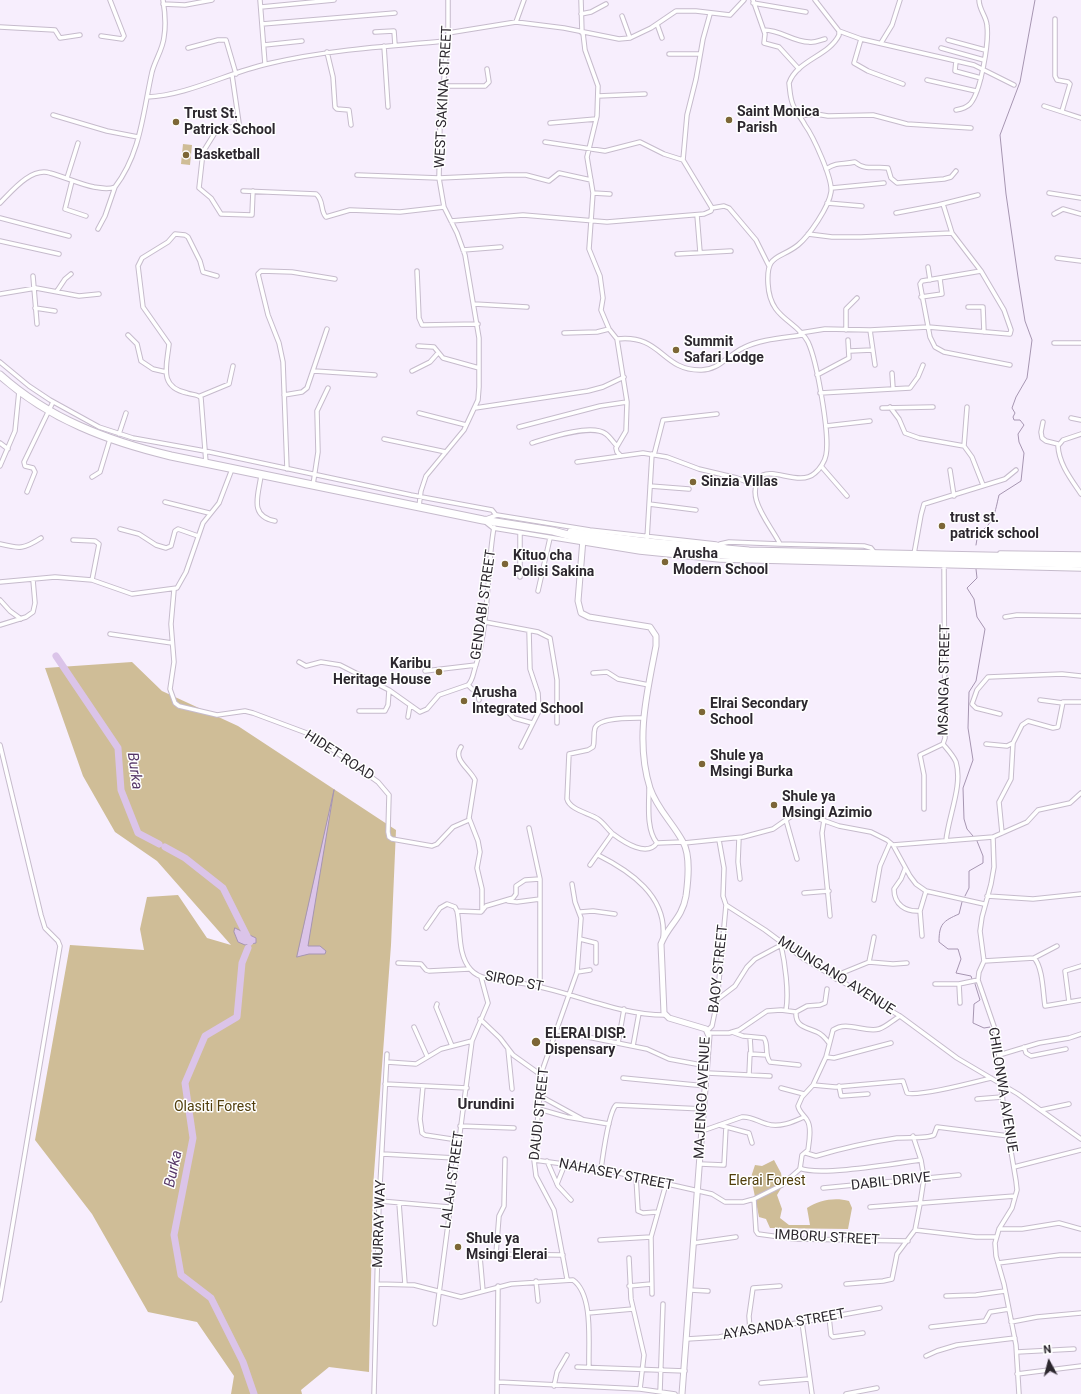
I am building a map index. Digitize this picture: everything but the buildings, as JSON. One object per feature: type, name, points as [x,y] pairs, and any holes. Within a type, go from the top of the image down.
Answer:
[{"type":"highway","points":[[0,375],[19,391],[73,424],[110,439],[150,451],[552,535],[647,540],[727,549],[990,556],[1072,561],[1081,564]]},
{"type":"highway","points":[[574,535],[583,542],[748,556],[944,564],[1041,560]]},
{"type":"highway","points":[[1072,561],[1081,558]]},
{"type":"street","points":[[101,36],[122,39],[124,36],[110,0]]},
{"type":"street","points":[[98,229],[105,216],[115,187],[130,166],[138,137],[152,71],[164,36],[163,2],[185,5],[212,0]]},
{"type":"street","points":[[260,0],[266,64]]},
{"type":"street","points":[[261,7],[334,0]]},
{"type":"street","name":"WEST SAKINA STREET","points":[[419,506],[423,484],[430,470],[446,452],[466,425],[478,400],[480,338],[478,324],[464,250],[444,207],[439,178],[443,86],[448,33],[448,0]]},
{"type":"street","points":[[516,22],[524,0]]},
{"type":"street","points":[[581,0],[584,47],[598,86],[596,119],[588,149],[587,163],[593,193],[590,221],[590,254],[599,272],[602,298],[600,310],[609,329],[617,339],[624,377],[627,402],[626,431],[622,440],[617,446],[617,452],[621,456]]},
{"type":"street","points":[[448,33],[516,22],[564,28],[619,39],[630,38],[641,34],[676,11],[696,11],[710,14],[730,15],[744,0]]},
{"type":"street","points":[[815,0],[839,31],[861,39],[982,68],[1014,85]]},
{"type":"street","points":[[881,43],[892,25],[900,0]]},
{"type":"street","points":[[956,110],[963,109],[970,104],[981,78],[986,50],[987,24],[979,0]]},
{"type":"street","points":[[753,1],[764,30],[764,43],[779,47],[800,69]]},
{"type":"street","points":[[753,1],[806,12]]},
{"type":"street","points":[[581,14],[591,12],[606,4]]},
{"type":"street","points":[[262,24],[395,13]]},
{"type":"street","points":[[710,14],[687,115],[683,160],[712,208]]},
{"type":"street","points":[[622,16],[630,38]]},
{"type":"street","points":[[1055,19],[1055,76],[1057,80],[1068,82],[1070,84],[1062,111]]},
{"type":"street","points":[[657,24],[662,38]]},
{"type":"street","points":[[0,27],[55,30],[60,38],[80,35]]},
{"type":"street","points":[[764,30],[778,31],[797,40],[808,42],[825,39]]},
{"type":"street","points":[[375,32],[394,31],[395,45]]},
{"type":"street","points":[[769,266],[778,256],[798,244],[808,234],[827,203],[832,188],[826,169],[810,132],[793,107],[789,83],[800,69],[833,44],[838,37],[839,31]]},
{"type":"street","points":[[861,39],[854,63],[903,84]]},
{"type":"street","points":[[188,48],[218,40],[226,40],[234,75],[239,123],[235,126],[216,131],[203,152],[199,186],[200,190],[211,198],[221,214],[224,215],[252,215],[253,191]]},
{"type":"street","points":[[948,40],[986,50]]},
{"type":"street","points":[[264,44],[302,41]]},
{"type":"street","points":[[147,97],[173,94],[266,64],[327,52],[447,41]]},
{"type":"street","points":[[384,46],[388,107]]},
{"type":"street","points":[[941,48],[984,60]]},
{"type":"street","points":[[327,52],[333,77],[335,106],[337,109],[349,110],[351,126]]},
{"type":"street","points":[[668,54],[700,54]]},
{"type":"street","points":[[956,61],[955,71],[981,78]]},
{"type":"street","points":[[443,86],[486,86],[489,82],[487,69]]},
{"type":"street","points":[[927,80],[976,92]]},
{"type":"street","points":[[598,96],[645,94]]},
{"type":"street","points":[[1044,106],[1081,118]]},
{"type":"street","points":[[799,116],[816,114],[828,116],[873,115],[907,124],[971,128]]},
{"type":"street","points":[[53,115],[107,131],[138,137]]},
{"type":"street","points":[[550,123],[596,119]]},
{"type":"street","points":[[545,142],[605,151],[640,142],[664,154],[683,160]]},
{"type":"street","points":[[67,178],[78,143]]},
{"type":"street","points":[[826,169],[838,163],[847,164],[855,162],[860,167],[888,168],[892,178],[897,184],[944,179],[951,177],[956,171]]},
{"type":"street","points":[[0,203],[24,182],[38,173],[50,173],[102,189],[115,187]]},
{"type":"street","points":[[357,175],[439,178],[506,175],[526,176],[549,181],[559,173],[591,180]]},
{"type":"street","points":[[72,180],[65,209],[67,211],[86,216]]},
{"type":"street","points":[[832,188],[884,183]]},
{"type":"street","points":[[243,191],[316,194],[320,198],[324,215],[326,217],[350,210],[400,212],[444,207]]},
{"type":"street","points":[[593,193],[610,194]]},
{"type":"street","points":[[1050,193],[1081,198]]},
{"type":"street","points":[[896,213],[943,204],[978,195]]},
{"type":"street","points":[[827,203],[862,206]]},
{"type":"street","points":[[617,339],[632,338],[644,341],[654,346],[674,365],[699,370],[719,365],[745,347],[825,329],[870,330],[928,327],[1007,334],[1012,332],[1004,310],[981,271],[952,233],[943,204]]},
{"type":"street","points":[[451,221],[523,215],[590,221],[641,220],[708,213],[712,208],[724,206],[728,208],[756,240],[769,266],[768,285],[774,307],[802,334],[812,354],[826,426],[826,456],[815,474],[806,477],[780,476],[767,473],[759,478],[756,485],[759,508],[780,544]]},
{"type":"street","points":[[1054,214],[1063,209],[1081,214]]},
{"type":"street","points":[[697,214],[700,252]]},
{"type":"street","points":[[0,218],[69,236]]},
{"type":"street","points":[[808,234],[832,237],[861,237],[952,233]]},
{"type":"street","points":[[217,276],[203,272],[200,261],[185,235],[175,234],[168,242],[151,251],[138,263],[137,273],[143,307],[169,344],[166,372],[169,382],[175,390],[200,396],[229,384],[233,366]]},
{"type":"street","points":[[0,241],[59,254]]},
{"type":"street","points":[[464,250],[501,247]]},
{"type":"street","points":[[677,254],[731,250]]},
{"type":"street","points":[[1058,258],[1081,261]]},
{"type":"street","points":[[928,267],[930,280]]},
{"type":"street","points":[[287,469],[284,373],[279,343],[268,315],[258,274],[264,271],[292,272],[335,279]]},
{"type":"street","points":[[417,271],[419,318],[422,325],[478,324]]},
{"type":"street","points":[[981,271],[922,281],[920,284],[921,296],[930,337],[938,349],[951,354],[1010,365]]},
{"type":"street","points":[[57,291],[65,279],[71,274]]},
{"type":"street","points":[[33,276],[37,324]]},
{"type":"street","points":[[921,296],[942,294],[940,279]]},
{"type":"street","points":[[0,294],[34,288],[79,296],[99,294]]},
{"type":"street","points":[[846,330],[846,309],[858,298]]},
{"type":"street","points":[[474,304],[527,307]]},
{"type":"street","points":[[968,307],[983,307],[984,332]]},
{"type":"street","points":[[35,308],[55,311]]},
{"type":"street","points":[[284,395],[305,390],[309,385],[327,329]]},
{"type":"street","points":[[564,333],[597,332],[609,329]]},
{"type":"street","points":[[870,330],[875,365]]},
{"type":"street","points":[[128,334],[137,344],[141,361],[153,369],[166,372]]},
{"type":"street","points":[[817,375],[847,361],[850,351],[848,340]]},
{"type":"street","points":[[1054,342],[1081,343]]},
{"type":"street","points":[[418,346],[434,347],[444,358],[479,368]]},
{"type":"street","points":[[850,351],[872,350]]},
{"type":"street","points":[[412,371],[430,362],[438,353]]},
{"type":"street","points":[[0,362],[29,386],[53,402],[100,427],[119,434],[492,510],[495,522]]},
{"type":"street","points":[[820,393],[910,388],[918,377],[923,365]]},
{"type":"street","points":[[314,371],[374,375]]},
{"type":"street","points":[[892,373],[894,388]]},
{"type":"street","points":[[475,408],[588,391],[624,377]]},
{"type":"street","points":[[313,485],[318,452],[317,411],[328,388]]},
{"type":"street","points":[[0,466],[8,449],[16,425],[19,391]]},
{"type":"street","points":[[200,396],[202,403],[206,463]]},
{"type":"street","points":[[27,492],[35,472],[34,469],[26,466],[24,463],[53,402]]},
{"type":"street","points":[[519,427],[600,406],[627,402]]},
{"type":"street","points":[[882,408],[933,407]]},
{"type":"street","points":[[890,408],[899,419],[905,433],[919,438],[964,446]]},
{"type":"street","points":[[967,408],[964,446],[972,457],[983,485]]},
{"type":"street","points":[[419,412],[466,425]]},
{"type":"street","points":[[119,434],[126,413]]},
{"type":"street","points":[[647,540],[653,454],[663,420],[717,414]]},
{"type":"street","points":[[1071,418],[1081,420]]},
{"type":"street","points":[[826,426],[870,421]]},
{"type":"street","points":[[1043,422],[1041,432],[1042,438],[1046,441],[1058,444]]},
{"type":"street","points":[[532,442],[566,434],[596,430],[606,434],[617,446]]},
{"type":"street","points":[[1058,444],[1063,440],[1081,434]]},
{"type":"street","points":[[92,477],[100,472],[110,439]]},
{"type":"street","points":[[384,440],[446,452]]},
{"type":"street","points":[[0,444],[8,449]]},
{"type":"street","points":[[1058,444],[1060,456],[1081,494]]},
{"type":"street","points":[[577,462],[636,453],[653,454],[711,473],[743,479],[756,485]]},
{"type":"street","points":[[821,466],[846,496]]},
{"type":"street","points":[[0,582],[55,578],[92,580],[132,594],[174,590],[182,583],[198,536],[209,513],[219,502],[232,469]]},
{"type":"street","points":[[950,470],[954,496]]},
{"type":"street","points":[[914,554],[924,504],[954,496],[983,485],[1005,479],[1016,470]]},
{"type":"street","points":[[261,474],[257,503],[258,511],[264,518],[275,522]]},
{"type":"street","points":[[650,486],[689,489]]},
{"type":"street","points":[[165,502],[209,513]]},
{"type":"street","points":[[649,504],[696,510]]},
{"type":"street","points":[[495,522],[520,533],[552,535],[583,542],[578,601],[579,610],[586,616],[652,628],[656,636],[656,646],[643,718],[644,756],[649,781],[651,828],[653,837],[657,843]]},
{"type":"street","points":[[495,522],[647,540],[719,544],[729,542],[864,546],[871,548],[876,553]]},
{"type":"street","name":"GENDABI STREET","points":[[468,685],[476,665],[484,622],[495,522]]},
{"type":"street","points":[[120,529],[139,534],[156,545],[166,548],[171,546],[174,534],[178,529],[198,536]]},
{"type":"street","points":[[520,533],[520,577]]},
{"type":"street","points":[[538,591],[552,535]]},
{"type":"street","points":[[0,544],[14,548],[22,548],[41,538]]},
{"type":"street","points":[[73,540],[94,541],[99,544],[92,580]]},
{"type":"street","points":[[719,544],[727,549]]},
{"type":"street","points":[[990,556],[1005,552],[1081,554]]},
{"type":"street","points":[[944,564],[1081,569]]},
{"type":"street","name":"MSANGA STREET","points":[[944,564],[946,698],[943,744],[955,760],[957,774],[953,808],[946,841]]},
{"type":"street","points":[[0,625],[31,615],[34,609],[33,580]]},
{"type":"street","name":"HIDET ROAD","points":[[174,590],[171,624],[174,662],[170,689],[175,703],[180,706],[217,715],[245,711],[253,712],[312,735],[370,776],[387,792],[390,800],[388,826],[390,838],[424,846],[432,846],[437,844],[453,827],[469,820]]},
{"type":"street","points":[[0,600],[10,611],[21,619]]},
{"type":"street","points":[[1006,617],[1017,615],[1081,616]]},
{"type":"street","points":[[484,622],[547,636],[552,642],[557,680],[557,723]]},
{"type":"street","points":[[521,747],[532,723],[538,714],[539,700],[530,669],[529,631]]},
{"type":"street","points":[[110,634],[172,643]]},
{"type":"street","points":[[299,662],[306,666],[321,662],[340,665],[389,690],[418,711],[422,712],[439,696],[468,685],[472,689],[478,691],[479,700]]},
{"type":"street","points":[[425,671],[476,665]]},
{"type":"street","points":[[593,673],[607,672],[618,679],[649,685]]},
{"type":"street","points":[[1000,714],[976,708],[972,704],[978,690],[988,677],[1062,674],[1081,676]]},
{"type":"street","points":[[359,711],[385,711],[388,705],[389,690]]},
{"type":"street","points":[[1040,700],[1063,703],[1066,701],[1081,702]]},
{"type":"street","points":[[1002,833],[998,803],[1011,779],[1014,743],[1022,725],[1026,721],[1053,728],[1058,727],[1063,703]]},
{"type":"street","points":[[408,717],[410,705]]},
{"type":"street","points":[[508,712],[514,718],[532,723]]},
{"type":"street","points":[[643,718],[602,722],[596,726],[594,733],[594,744],[592,748],[568,755],[567,798],[569,804],[598,819],[612,834],[645,850],[652,848],[657,843],[739,838],[769,831],[793,815],[802,815],[824,820],[840,826],[871,832],[892,844],[905,869],[916,884],[926,891],[984,904]]},
{"type":"street","points":[[986,744],[1006,746],[1014,743]]},
{"type":"street","points":[[924,809],[924,775],[920,755],[943,744]]},
{"type":"street","points":[[0,745],[41,915],[45,928],[58,941],[60,946],[0,1300]]},
{"type":"street","points":[[461,747],[458,758],[471,772],[475,783],[469,820],[478,840],[480,852],[476,868],[482,889],[482,911]]},
{"type":"street","points":[[649,781],[660,808],[684,842],[687,860],[687,883],[680,916],[663,937]]},
{"type":"street","points":[[892,844],[993,837],[1027,822],[1038,810],[1070,802],[1081,793]]},
{"type":"street","points":[[786,820],[797,859]]},
{"type":"street","points":[[824,820],[822,833],[829,891],[830,916]]},
{"type":"street","points":[[530,828],[540,879],[540,986]]},
{"type":"street","points":[[590,864],[612,834]]},
{"type":"street","points":[[935,984],[959,984],[978,980],[979,972],[984,961],[980,931],[984,904],[994,867],[993,837]]},
{"type":"street","points":[[739,838],[738,862],[740,879]]},
{"type":"street","points":[[719,840],[724,868],[723,896],[726,905]]},
{"type":"street","points":[[874,900],[880,866],[892,844]]},
{"type":"street","points":[[598,855],[634,877],[650,892],[663,921],[663,937],[660,949],[665,1015]]},
{"type":"street","points":[[905,869],[901,879],[894,889],[895,899],[907,910],[920,911]]},
{"type":"street","points":[[508,901],[515,896],[516,886],[521,881],[540,879]]},
{"type":"street","name":"DAUDI STREET","points":[[567,1279],[554,1210],[536,1176],[534,1160],[541,1075],[558,1031],[577,972],[581,920],[580,912],[575,902],[572,884]]},
{"type":"street","points":[[804,893],[829,891]]},
{"type":"street","points":[[922,936],[920,911],[926,891]]},
{"type":"street","points":[[987,896],[1033,899],[1081,894]]},
{"type":"street","points":[[482,911],[486,906],[508,901],[516,902],[540,899]]},
{"type":"street","points":[[426,928],[434,914],[448,904],[453,906],[457,911],[482,911]]},
{"type":"street","name":"MUUNGANO AVENUE","points":[[726,905],[765,930],[782,945],[836,979],[900,1016],[957,1058],[1018,1094],[1081,1139]]},
{"type":"street","name":"BAOY STREET","points":[[708,1032],[712,1028],[714,1022],[718,999],[726,905]]},
{"type":"street","name":"SIROP ST","points":[[457,911],[463,951],[469,969],[481,977],[540,986],[624,1010],[665,1015]]},
{"type":"street","points":[[580,912],[593,911],[615,914]]},
{"type":"street","points":[[869,962],[874,937]]},
{"type":"street","points":[[580,939],[596,943],[596,963]]},
{"type":"street","points":[[718,999],[735,986],[747,966],[755,959],[782,945],[787,996],[786,1010]]},
{"type":"street","points":[[984,961],[1034,958],[1058,946]]},
{"type":"street","points":[[1034,958],[1039,969],[1045,1006],[1081,1000]]},
{"type":"street","points":[[836,979],[842,974],[869,962],[893,964],[907,963]]},
{"type":"street","points":[[398,963],[422,964],[426,970],[429,971],[455,971],[469,969]]},
{"type":"street","points":[[1069,1002],[1065,971],[1081,966]]},
{"type":"street","points":[[577,972],[590,970]]},
{"type":"street","name":"LALAJI STREET","points":[[435,1324],[455,1158],[467,1088],[472,1041],[488,1003],[481,977]]},
{"type":"street","name":"CHILONWA AVENUE","points":[[978,980],[997,1035],[1002,1097],[1017,1186],[1012,1208],[999,1229],[996,1237],[995,1250],[1015,1338],[1019,1394]]},
{"type":"street","points":[[959,984],[960,1003]]},
{"type":"street","points":[[732,1032],[744,1027],[766,1011],[786,1010],[796,1012],[807,1006],[823,1004],[827,989]]},
{"type":"street","points":[[437,1004],[436,1007],[452,1046]]},
{"type":"street","points":[[618,1043],[624,1010]]},
{"type":"street","points":[[796,1012],[797,1021],[801,1025],[819,1032],[829,1043]]},
{"type":"street","points":[[633,1046],[639,1013]]},
{"type":"street","name":"MAJENGO AVENUE","points":[[665,1015],[669,1018],[699,1026],[708,1032],[708,1066],[682,1394]]},
{"type":"street","points":[[900,1016],[878,1030],[852,1027],[836,1028],[831,1033],[826,1057],[813,1084],[804,1094],[798,1106],[809,1124],[806,1153],[801,1157],[800,1168],[807,1170],[832,1170],[921,1160]]},
{"type":"street","points":[[480,1019],[500,1038],[517,1058],[541,1075]]},
{"type":"street","points":[[414,1027],[428,1056]]},
{"type":"street","points":[[558,1031],[633,1046],[649,1050],[669,1059],[708,1066]]},
{"type":"street","points":[[708,1032],[732,1032],[750,1037],[764,1038],[766,1042],[767,1055],[770,1062],[799,1065]]},
{"type":"street","points":[[999,1056],[1024,1047],[1069,1038],[1081,1034]]},
{"type":"street","points":[[749,1075],[750,1037]]},
{"type":"street","points":[[387,1062],[414,1064],[428,1056],[452,1046],[472,1041]]},
{"type":"street","points":[[826,1057],[834,1058],[891,1043]]},
{"type":"street","points":[[1024,1047],[1026,1052],[1031,1056],[1066,1049]]},
{"type":"street","points":[[507,1048],[512,1089]]},
{"type":"street","points":[[750,1053],[753,1055],[767,1055]]},
{"type":"street","name":"MURRAY WAY","points":[[374,1394],[380,1201],[387,1054]]},
{"type":"street","points":[[707,1073],[770,1076]]},
{"type":"street","points":[[623,1078],[706,1086]]},
{"type":"street","points":[[813,1084],[823,1087],[903,1081],[907,1093],[911,1094],[934,1092],[991,1078]]},
{"type":"street","points":[[385,1084],[467,1088]]},
{"type":"street","points":[[423,1086],[420,1119],[422,1133],[425,1136],[458,1140]]},
{"type":"street","points":[[839,1086],[841,1096],[868,1094]]},
{"type":"street","points":[[781,1088],[804,1094]]},
{"type":"street","points":[[540,1096],[583,1120]]},
{"type":"street","points":[[977,1099],[1002,1097]]},
{"type":"street","points":[[1040,1110],[1069,1104]]},
{"type":"street","points":[[601,1169],[609,1124],[613,1109],[616,1105],[704,1109]]},
{"type":"street","points":[[539,1109],[583,1120],[609,1124]]},
{"type":"street","points":[[702,1131],[744,1117],[768,1124],[780,1125],[804,1117]]},
{"type":"street","points":[[719,1125],[749,1133],[752,1143]]},
{"type":"street","points":[[460,1126],[514,1128]]},
{"type":"street","points":[[700,1164],[724,1165],[726,1127]]},
{"type":"street","points":[[806,1153],[816,1156],[863,1144],[913,1136],[932,1136],[937,1127],[1009,1136]]},
{"type":"street","points":[[846,1284],[892,1279],[897,1254],[915,1230],[924,1178],[921,1160],[913,1136]]},
{"type":"street","points":[[1014,1167],[1081,1150]]},
{"type":"street","points":[[383,1154],[455,1158]]},
{"type":"street","points":[[496,1254],[499,1216],[504,1206],[505,1159]]},
{"type":"street","name":"NAHASEY STREET","points":[[534,1160],[601,1169],[712,1194],[725,1202],[743,1202],[754,1199],[782,1186],[800,1168]]},
{"type":"street","points":[[547,1161],[556,1184],[571,1200]]},
{"type":"street","points":[[556,1184],[565,1164]]},
{"type":"street","name":"DABIL DRIVE","points":[[823,1188],[959,1175]]},
{"type":"street","points":[[636,1177],[638,1211],[643,1213],[657,1212]]},
{"type":"street","points":[[652,1294],[651,1237],[666,1184]]},
{"type":"street","points":[[870,1207],[1015,1196]]},
{"type":"street","name":"IMBORU STREET","points":[[754,1199],[756,1231],[758,1234],[795,1239],[908,1241]]},
{"type":"street","points":[[380,1201],[449,1207]]},
{"type":"street","points":[[399,1203],[405,1284]]},
{"type":"street","points":[[999,1229],[1022,1229],[1059,1223],[1081,1229]]},
{"type":"street","points":[[915,1230],[976,1237],[996,1237]]},
{"type":"street","points":[[600,1240],[651,1237]]},
{"type":"street","points":[[694,1243],[736,1237]]},
{"type":"street","points":[[483,1290],[480,1257],[483,1254],[563,1255]]},
{"type":"street","points":[[998,1263],[1060,1255],[1081,1255]]},
{"type":"street","points":[[629,1258],[629,1286],[633,1309],[638,1321],[638,1334],[644,1355],[640,1389]]},
{"type":"street","points":[[378,1284],[405,1284],[461,1297],[498,1286],[536,1281],[574,1280],[580,1287],[588,1313],[588,1367]]},
{"type":"street","points":[[536,1281],[538,1301]]},
{"type":"street","points":[[629,1286],[651,1284]]},
{"type":"street","points":[[497,1394],[498,1286]]},
{"type":"street","points":[[750,1330],[753,1288],[780,1286]]},
{"type":"street","points":[[690,1290],[708,1291]]},
{"type":"street","points":[[946,1296],[976,1295],[1005,1291]]},
{"type":"street","points":[[660,1392],[662,1369],[663,1304]]},
{"type":"street","name":"AYASANDA STREET","points":[[687,1339],[719,1337],[750,1330],[880,1308]]},
{"type":"street","points":[[588,1313],[633,1309]]},
{"type":"street","points":[[931,1327],[985,1321],[990,1312],[1009,1309]]},
{"type":"street","points":[[1011,1322],[1037,1317],[1081,1313]]},
{"type":"street","points":[[829,1317],[831,1335],[833,1337],[863,1333]]},
{"type":"street","points":[[802,1322],[812,1394]]},
{"type":"street","points":[[926,1356],[957,1345],[1015,1338]]},
{"type":"street","points":[[1017,1352],[1074,1349]]},
{"type":"street","points":[[554,1386],[557,1372],[567,1355]]},
{"type":"street","points":[[1017,1374],[1081,1366]]},
{"type":"street","points":[[577,1367],[685,1371]]},
{"type":"street","points":[[761,1384],[809,1379]]},
{"type":"street","points":[[498,1382],[521,1382],[554,1386],[640,1389],[675,1394]]},
{"type":"street","points":[[846,1394],[877,1388]]},
{"type":"green space","name":"Basketball","points":[[183,144],[192,145],[190,165],[181,164]]},
{"type":"green space","name":"Olasiti Forest","points":[[132,662],[162,691],[238,726],[396,830],[391,945],[373,1187],[369,1372],[329,1367],[301,1390],[302,1394],[231,1394],[234,1376],[197,1322],[148,1312],[92,1214],[35,1140],[70,945],[144,950],[140,929],[147,897],[178,895],[207,938],[231,945],[157,861],[115,832],[83,776],[45,668]]},
{"type":"green space","name":"Elerai Forest","points":[[774,1160],[781,1173],[783,1185],[777,1195],[782,1209],[780,1218],[789,1225],[810,1225],[807,1208],[827,1200],[838,1199],[849,1201],[852,1208],[848,1229],[770,1228],[766,1219],[759,1217],[751,1177],[755,1165],[762,1166]]},
{"type":"shaded area","points":[[334,790],[308,946],[320,946],[326,951],[325,954],[309,954],[297,957]]},
{"type":"shaded area","points":[[235,928],[256,938],[256,943],[245,945],[238,942],[234,932]]},
{"type":"waterway","points":[[976,545],[978,533],[991,522],[999,495],[1021,481],[1024,453],[1019,442],[1018,434],[1024,425],[1020,420],[1014,420],[1013,417],[1015,413],[1012,408],[1016,397],[1027,378],[1032,340],[1025,321],[1018,277],[1006,194],[1000,135],[1020,82],[1035,0]]},
{"type":"waterway","points":[[973,836],[967,829],[964,819],[963,788],[973,760],[968,728],[969,692],[976,681],[985,629],[977,617],[974,599],[967,588],[977,578],[976,569]]},
{"type":"waterway","name":"Burka","points":[[56,656],[118,748],[121,790],[138,833],[159,844]]},
{"type":"waterway","points":[[965,896],[969,888],[969,871],[983,863],[983,856],[977,841]]},
{"type":"waterway","points":[[165,847],[185,858],[223,888],[250,942]]},
{"type":"waterway","points":[[962,902],[959,914],[946,921],[941,927],[939,942],[948,949],[958,949],[961,959],[956,973],[971,976],[972,979]]},
{"type":"waterway","name":"Burka","points":[[248,948],[242,963],[237,1017],[205,1036],[185,1083],[193,1138],[174,1235],[181,1275],[211,1298],[243,1362],[254,1394]]},
{"type":"waterway","points":[[975,984],[980,1000],[974,1004],[973,1023],[984,1028],[990,1027],[993,1034],[994,1043]]},
{"type":"place","name":"Saint Monica Parish","points":[[729,120]]},
{"type":"place","name":"Trust St. Patrick School","points":[[176,122]]},
{"type":"place","name":"Basketball","points":[[186,155]]},
{"type":"place","name":"Summit Safari Lodge","points":[[676,350]]},
{"type":"place","name":"Sinzia Villas","points":[[693,482]]},
{"type":"place","name":"trust st. patrick school","points":[[942,526]]},
{"type":"place","name":"Arusha Modern School","points":[[665,562]]},
{"type":"place","name":"Kituo cha Polisi Sakina","points":[[505,564]]},
{"type":"place","name":"Karibu Heritage House","points":[[439,672]]},
{"type":"place","name":"Arusha Integrated School","points":[[464,701]]},
{"type":"place","name":"Elrai Secondary School","points":[[702,712]]},
{"type":"place","name":"Shule ya Msingi Burka","points":[[702,764]]},
{"type":"place","name":"Shule ya Msingi Azimio","points":[[774,805]]},
{"type":"place","name":"ELERAI DISP. Dispensary","points":[[536,1042]]},
{"type":"place","name":"Shule ya Msingi Elerai","points":[[458,1247]]},
{"type":"district","name":"Urundini","points":[[486,1105]]}]
